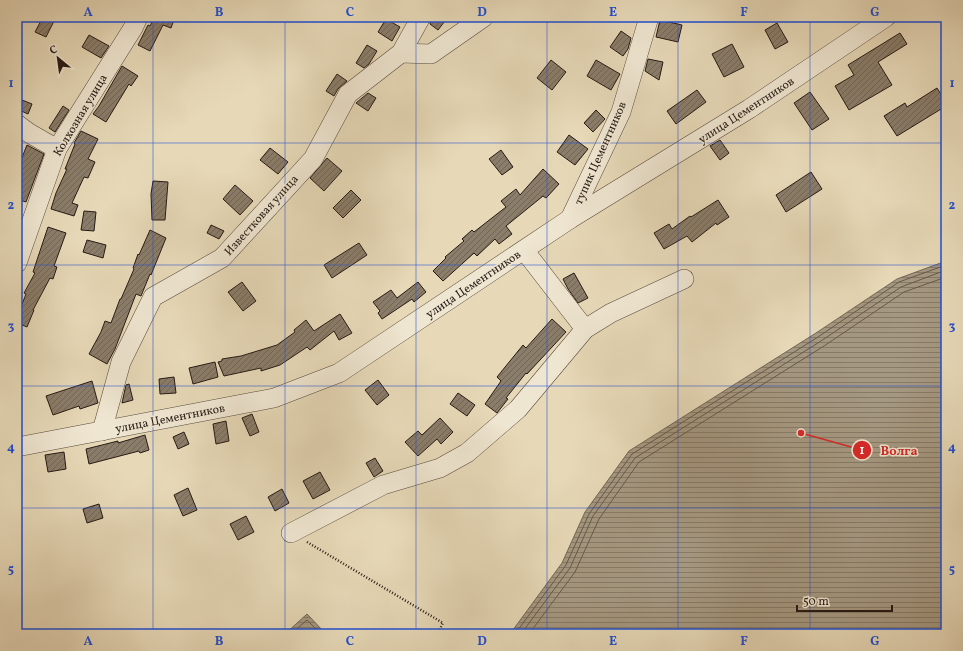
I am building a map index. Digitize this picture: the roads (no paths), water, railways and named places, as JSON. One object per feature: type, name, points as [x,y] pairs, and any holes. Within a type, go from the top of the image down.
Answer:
[{"type":"street","name":"Колхозная улица","points":[[17,263],[57,149],[133,28],[138,17]]},
{"type":"street","name":"Известковая улица","points":[[102,431],[121,362],[153,297],[222,258],[313,159],[348,94],[401,53],[421,17]]},
{"type":"street","points":[[401,53],[431,54],[484,17]]},
{"type":"street","name":"тупик Цементников","points":[[570,219],[621,112],[649,17]]},
{"type":"street","name":"улица Цементников","points":[[17,447],[274,398],[339,373],[570,219],[750,109],[886,17]]},
{"type":"street","points":[[17,124],[29,133],[57,149]]},
{"type":"street","points":[[524,250],[585,329]]},
{"type":"street","points":[[291,532],[383,485],[440,468],[468,453],[518,409],[585,329],[611,313],[684,279]]},
{"type":"water","points":[[946,261],[946,634],[510,634],[562,563],[585,512],[629,451],[816,333],[897,279]]},
{"type":"water","points":[[307,614],[326,634],[285,634]]},
{"type":"place","name":"Волга","points":[[801,433]]}]
